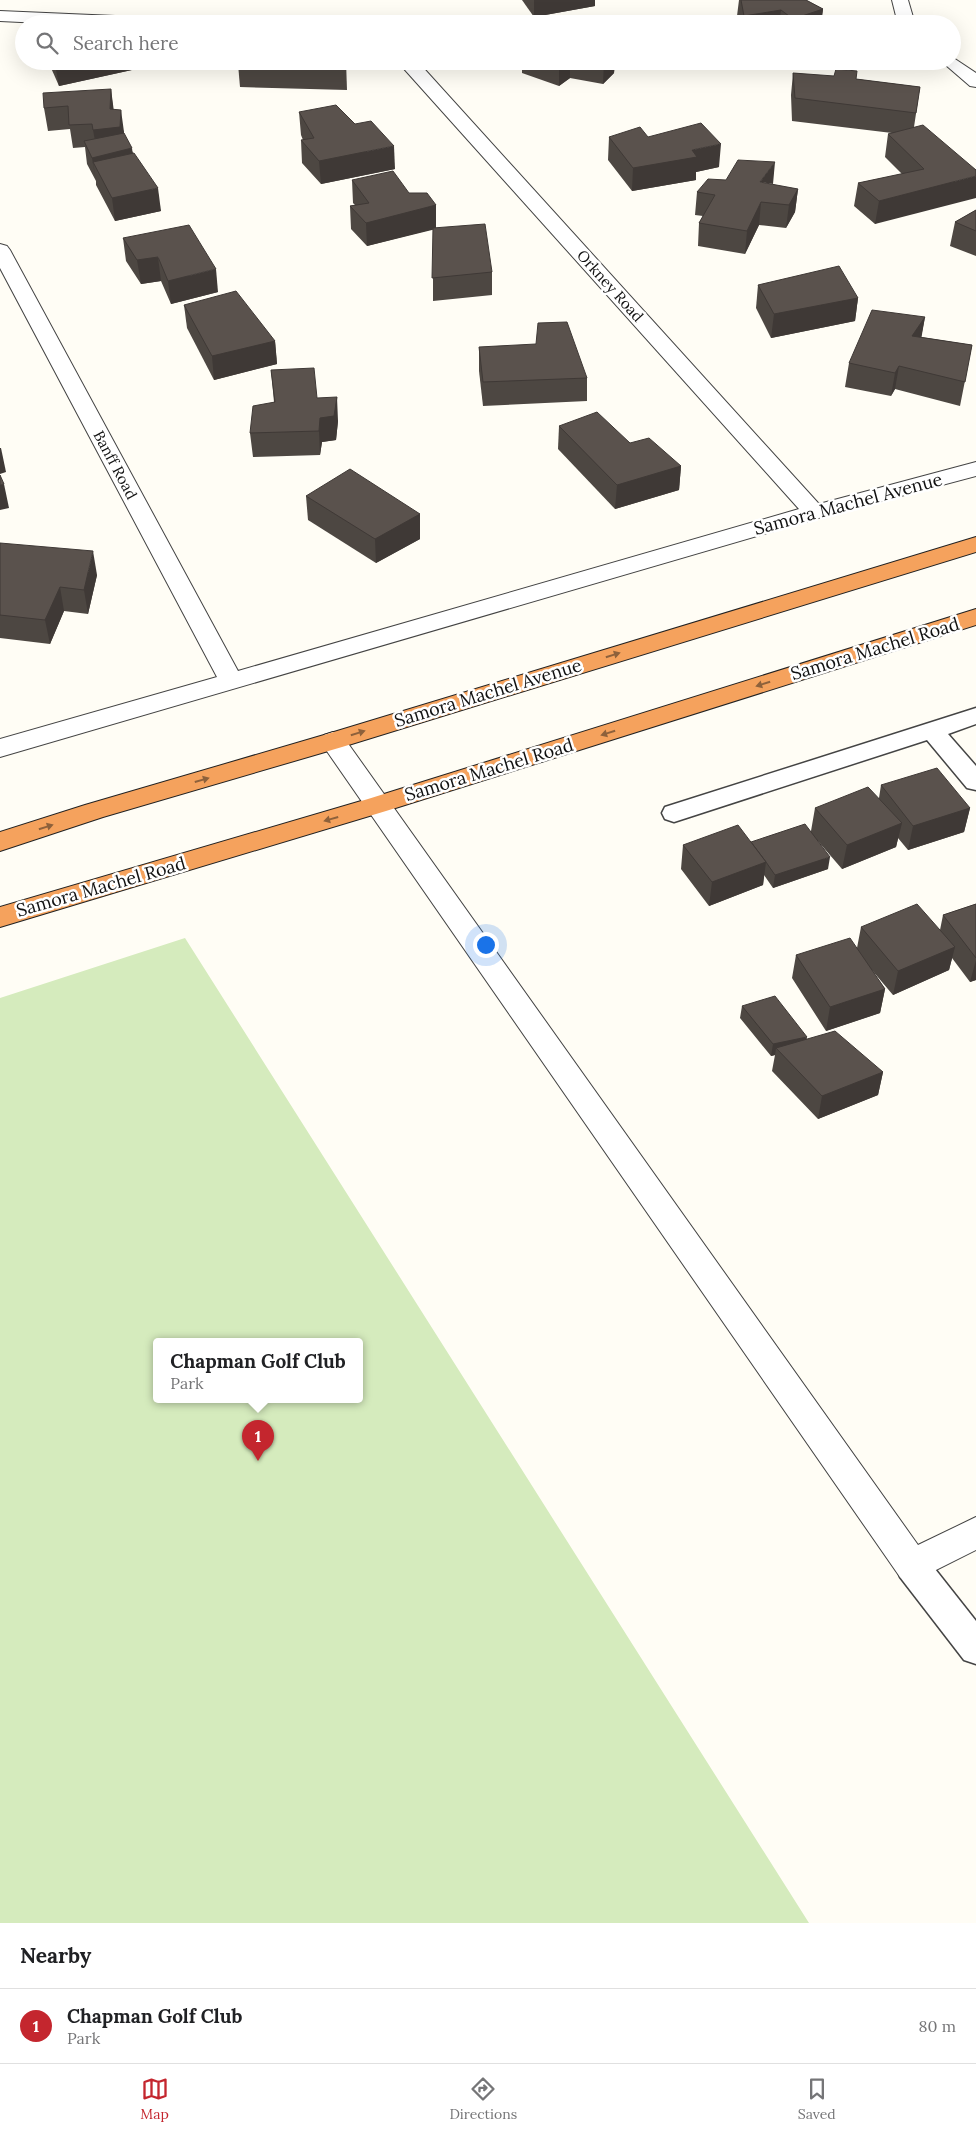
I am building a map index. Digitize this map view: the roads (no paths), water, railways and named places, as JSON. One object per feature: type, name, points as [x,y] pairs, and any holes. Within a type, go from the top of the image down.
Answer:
[{"type":"highway","name":"Samora Machel Avenue","points":[[0,842],[94,811],[332,741],[976,544]]},
{"type":"highway","name":"Samora Machel Road","points":[[0,916],[377,805],[976,617]]},
{"type":"street","points":[[900,0],[904,15]]},
{"type":"street","points":[[0,16],[15,17]]},
{"type":"street","name":"Orkney Road","points":[[416,70],[814,512]]},
{"type":"street","points":[[961,70],[976,82]]},
{"type":"street","name":"Banff Road","points":[[0,250],[231,681]]},
{"type":"street","name":"Samora Machel Avenue","points":[[0,748],[814,512],[976,469]]},
{"type":"street","points":[[332,741],[912,1566],[976,1533]]},
{"type":"lane","points":[[674,812],[976,716]]},
{"type":"lane","points":[[931,730],[976,782]]},
{"type":"lane","points":[[912,1566],[976,1648]]},
{"type":"place","name":"Chapman Golf Club","points":[[258,1461]]}]
